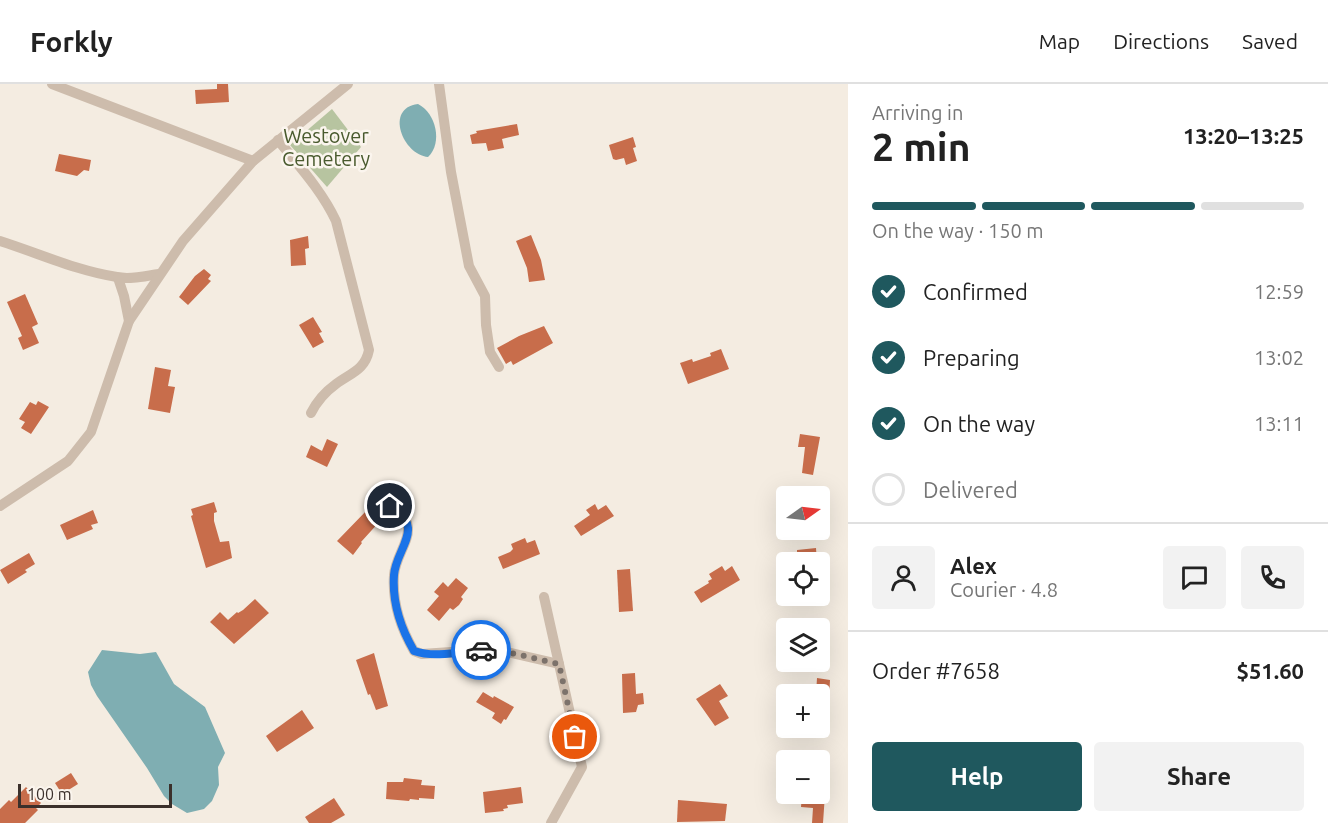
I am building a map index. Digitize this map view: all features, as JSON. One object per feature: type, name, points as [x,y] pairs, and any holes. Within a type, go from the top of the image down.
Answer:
[{"type":"street","points":[[52,84],[254,161]]},
{"type":"street","points":[[0,506],[68,461],[91,432],[129,321],[183,241],[254,161],[348,84]]},
{"type":"street","points":[[439,84],[451,172],[469,266],[485,296],[490,352],[499,367]]},
{"type":"street","points":[[278,140],[330,207],[336,221],[369,350],[367,361],[318,400],[311,413]]},
{"type":"street","points":[[0,241],[85,270],[118,278],[138,278],[159,274]]},
{"type":"street","points":[[118,278],[129,321]]},
{"type":"street","points":[[390,506],[401,512],[408,530],[408,539],[394,572],[394,598],[398,618],[414,651],[422,654],[480,650],[507,652],[559,664]]},
{"type":"street","points":[[544,597],[582,767],[551,823]]},
{"type":"green space","name":"Westover Cemetery","points":[[332,109],[361,147],[327,187],[290,145]]},
{"type":"water","points":[[418,104],[429,114],[435,129],[435,144],[428,157],[411,148],[401,131],[402,114],[408,107]]},
{"type":"water","points":[[102,650],[140,654],[156,652],[174,684],[205,707],[225,753],[218,767],[219,785],[212,801],[204,809],[187,813],[164,796],[97,696],[88,672]]},
{"type":"building","points":[[217,84],[228,84],[229,102],[196,104],[195,90],[217,89]]},
{"type":"building","points":[[517,124],[519,135],[502,139],[504,148],[488,151],[486,143],[472,144],[470,135],[477,133],[476,131]]},
{"type":"building","points":[[633,137],[636,147],[633,148],[637,161],[626,165],[624,158],[613,159],[609,145]]},
{"type":"building","points":[[59,154],[91,160],[89,171],[84,170],[77,176],[55,171]]},
{"type":"building","points":[[531,235],[541,260],[545,280],[529,282],[527,268],[516,241]]},
{"type":"building","points":[[308,236],[309,248],[305,249],[306,265],[291,266],[290,240]]},
{"type":"building","points":[[204,269],[211,275],[208,279],[211,281],[188,305],[179,297],[195,276]]},
{"type":"building","points":[[25,294],[38,324],[32,327],[39,343],[23,350],[18,338],[22,336],[7,302]]},
{"type":"building","points":[[313,317],[322,332],[319,333],[324,342],[313,348],[299,325]]},
{"type":"building","points":[[544,326],[553,343],[513,365],[511,361],[506,364],[497,348]]},
{"type":"building","points":[[721,349],[729,369],[688,384],[680,363],[692,359],[693,362],[711,356],[710,353]]},
{"type":"building","points":[[155,367],[171,370],[168,386],[175,387],[170,413],[148,409]]},
{"type":"building","points":[[38,401],[49,407],[31,434],[21,428],[25,422],[19,419],[30,402],[36,405]]},
{"type":"building","points":[[800,434],[820,437],[813,475],[802,473],[805,447],[798,447]]},
{"type":"building","points":[[327,439],[338,444],[327,467],[306,457],[311,445],[322,451]]},
{"type":"building","points":[[214,502],[217,512],[214,513],[214,521],[220,542],[229,541],[232,558],[206,568],[191,509]]},
{"type":"building","points":[[595,504],[598,510],[606,505],[614,516],[581,536],[574,526],[590,515],[586,510]]},
{"type":"building","points":[[369,508],[381,520],[361,542],[353,555],[337,541]]},
{"type":"building","points":[[93,510],[98,523],[91,525],[93,529],[67,540],[60,525]]},
{"type":"building","points":[[525,538],[527,543],[535,540],[540,554],[503,569],[498,557],[513,549],[511,544]]},
{"type":"building","points":[[816,548],[816,552],[797,552],[797,550]]},
{"type":"building","points":[[29,553],[35,564],[8,584],[0,570]]},
{"type":"building","points":[[722,566],[725,571],[732,566],[740,580],[701,603],[694,592],[709,583],[708,581],[712,579],[709,574]]},
{"type":"building","points":[[630,569],[633,611],[619,612],[617,570]]},
{"type":"building","points":[[456,578],[468,588],[461,597],[463,599],[459,605],[453,610],[450,608],[439,621],[427,610],[439,596],[434,592],[443,582],[448,587]]},
{"type":"building","points":[[255,599],[269,613],[234,644],[210,622],[220,612],[228,620]]},
{"type":"building","points":[[374,653],[388,706],[376,710],[370,694],[368,695],[356,660]]},
{"type":"building","points":[[635,673],[636,694],[643,693],[644,704],[638,705],[636,712],[623,713],[622,674]]},
{"type":"building","points":[[817,678],[830,680],[830,684],[817,684]]},
{"type":"building","points":[[720,684],[728,696],[719,701],[729,718],[715,726],[696,699]]},
{"type":"building","points":[[483,692],[514,707],[501,724],[492,718],[495,713],[476,702]]},
{"type":"building","points":[[302,710],[314,728],[277,752],[266,736]]},
{"type":"building","points":[[71,773],[78,784],[62,794],[55,783]]},
{"type":"building","points":[[404,778],[422,780],[421,785],[435,786],[434,799],[419,798],[419,800],[410,799],[409,801],[386,799],[387,782],[403,782]]},
{"type":"building","points":[[26,787],[41,803],[36,808],[38,810],[25,823],[0,823],[0,809]]},
{"type":"building","points":[[521,787],[523,803],[507,805],[508,808],[503,809],[504,811],[485,813],[483,792]]},
{"type":"building","points":[[334,798],[345,815],[331,823],[309,823],[305,817]]},
{"type":"building","points":[[678,800],[727,804],[725,821],[677,822]]},
{"type":"building","points":[[801,804],[824,804],[823,823],[812,823],[813,808],[801,807]]},
{"type":"way so far","points":[[481,650],[507,652],[559,664],[575,737]]},
{"type":"route","points":[[390,506],[401,512],[408,530],[408,539],[394,572],[394,598],[398,618],[414,651],[422,654],[436,654],[481,650]]}]
